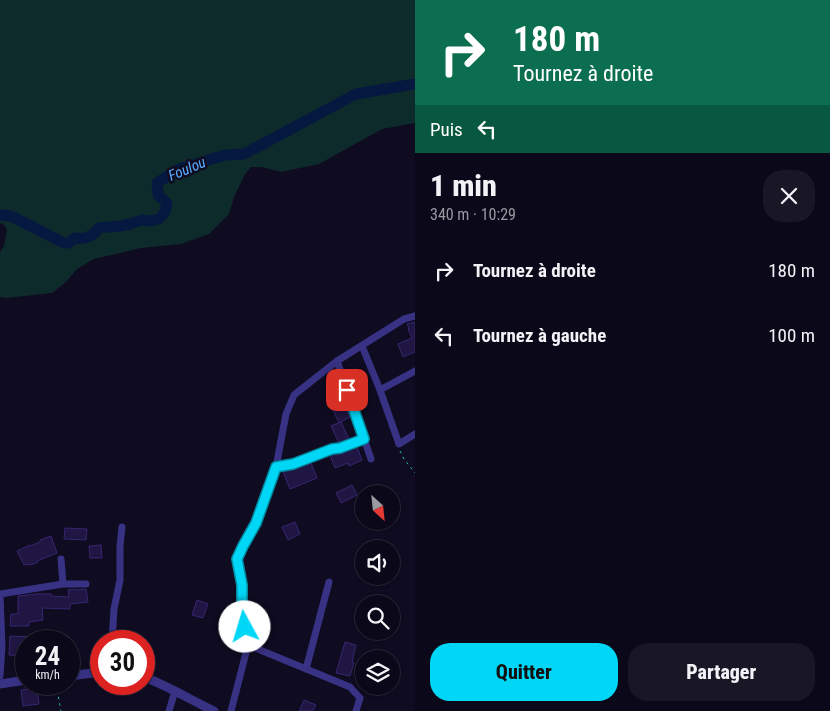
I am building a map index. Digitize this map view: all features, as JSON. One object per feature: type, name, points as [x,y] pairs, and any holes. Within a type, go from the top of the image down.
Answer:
[{"type":"street","points":[[231,711],[248,645],[242,609],[242,585],[237,559],[256,523],[276,467],[286,414],[294,395],[337,361],[404,319],[415,316]]},
{"type":"street","points":[[362,346],[399,444],[415,434]]},
{"type":"street","points":[[337,361],[371,458]]},
{"type":"street","points":[[380,390],[415,371]]},
{"type":"street","points":[[276,467],[293,464],[364,439]]},
{"type":"street","points":[[113,630],[114,609],[120,580],[122,527]]},
{"type":"street","points":[[61,559],[63,584]]},
{"type":"street","points":[[306,669],[330,582]]},
{"type":"street","points":[[0,676],[2,646],[0,594],[63,584],[86,584]]},
{"type":"street","points":[[248,645],[350,687],[360,698],[356,711]]},
{"type":"street","points":[[155,681],[214,711]]},
{"type":"street","points":[[0,684],[15,682]]},
{"type":"street","points":[[169,711],[175,691]]},
{"type":"path","points":[[399,444],[404,459],[415,473]]},
{"type":"path","points":[[58,695],[61,711]]},
{"type":"green space","points":[[0,0],[415,0],[415,123],[382,129],[319,164],[281,172],[262,167],[251,167],[244,176],[234,197],[229,214],[209,234],[181,244],[141,248],[94,259],[77,269],[66,282],[52,293],[0,297],[0,252],[4,246],[7,229],[0,223]]},
{"type":"building","points":[[415,322],[415,352],[403,357],[398,344],[412,338],[407,324]]},
{"type":"building","points":[[342,401],[350,417],[339,423],[331,406]]},
{"type":"building","points":[[341,422],[349,439],[339,443],[331,426]]},
{"type":"building","points":[[357,447],[362,460],[349,466],[348,463],[335,468],[330,455],[343,453]]},
{"type":"building","points":[[311,463],[317,478],[290,489],[283,472]]},
{"type":"building","points":[[352,485],[355,496],[341,503],[336,493]]},
{"type":"building","points":[[295,522],[300,534],[288,540],[282,527]]},
{"type":"building","points":[[65,528],[87,529],[86,540],[64,539]]},
{"type":"building","points":[[51,536],[57,553],[31,565],[24,565],[17,551]]},
{"type":"building","points":[[101,545],[102,558],[90,558],[89,546]]},
{"type":"building","points":[[86,589],[88,602],[70,604],[70,609],[42,608],[43,620],[29,622],[29,626],[10,626],[11,614],[18,614],[18,596],[51,594],[51,596],[69,597],[68,590]]},
{"type":"building","points":[[197,600],[208,604],[203,618],[192,615]]},
{"type":"building","points":[[10,636],[15,636],[15,655],[9,655]]},
{"type":"building","points":[[345,642],[356,645],[350,676],[336,673]]},
{"type":"building","points":[[22,695],[38,695],[39,704],[23,706]]},
{"type":"building","points":[[304,700],[316,705],[313,711],[299,711]]},
{"type":"waterway","name":"Foulou","points":[[0,215],[11,216],[64,243],[68,243],[75,238],[89,237],[99,228],[131,224],[141,220],[159,219],[165,212],[167,203],[158,195],[157,183],[179,169],[225,155],[244,154],[356,94],[415,84]]},
{"type":"route","points":[[245,627],[242,609],[242,585],[237,559],[256,523],[276,467],[293,464],[364,439],[347,390]]}]
